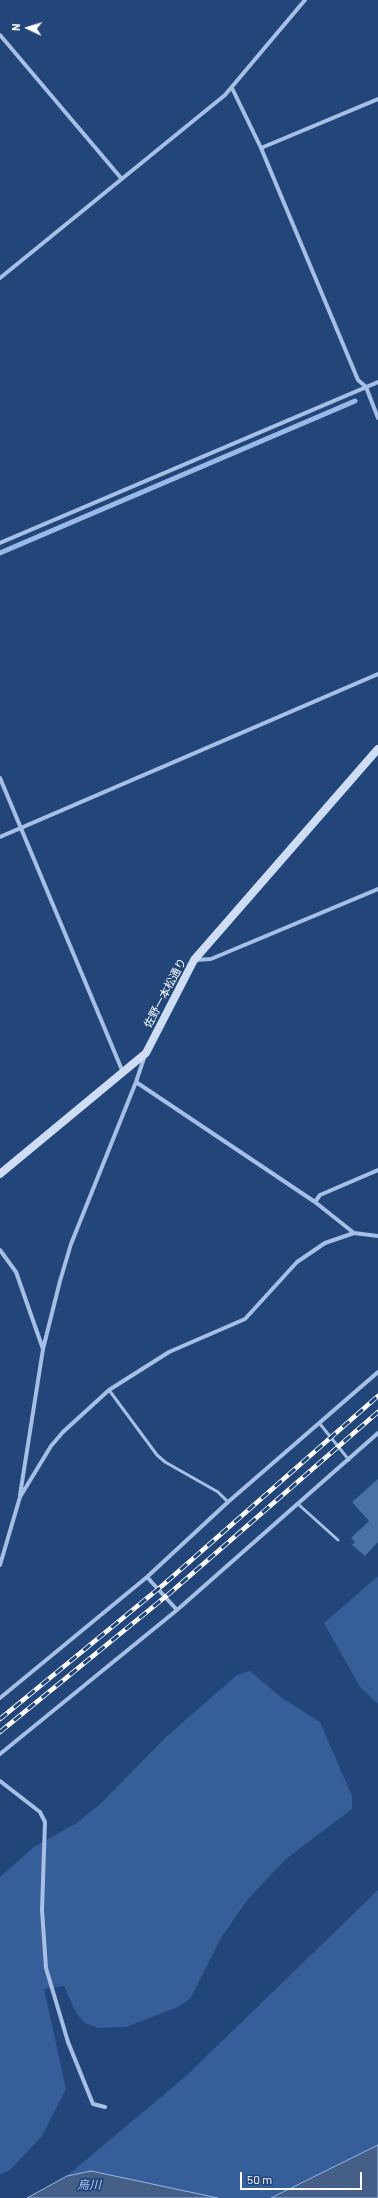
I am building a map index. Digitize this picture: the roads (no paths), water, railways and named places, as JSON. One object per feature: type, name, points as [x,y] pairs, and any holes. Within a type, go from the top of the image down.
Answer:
[{"type":"street","points":[[0,278],[232,88],[305,0]]},
{"type":"street","points":[[0,35],[121,178]]},
{"type":"street","points":[[232,88],[261,148],[358,380],[366,387],[378,418]]},
{"type":"street","points":[[261,148],[378,99]]},
{"type":"street","points":[[0,544],[378,382]]},
{"type":"street","points":[[0,837],[20,826],[378,674]]},
{"type":"street","name":"佐野一本松通り","points":[[0,1174],[122,1070],[146,1053],[194,960],[378,749]]},
{"type":"street","points":[[0,778],[122,1070]]},
{"type":"street","points":[[194,960],[211,959],[378,889]]},
{"type":"street","points":[[0,1565],[20,1498],[43,1349],[60,1281],[71,1244],[136,1082],[146,1053]]},
{"type":"street","points":[[136,1082],[315,1202],[354,1233]]},
{"type":"street","points":[[315,1202],[320,1195],[378,1170]]},
{"type":"street","points":[[20,1498],[51,1446],[63,1432],[108,1390],[169,1352],[245,1320],[297,1262],[325,1242],[354,1233],[378,1236]]},
{"type":"street","points":[[0,1250],[16,1272],[43,1349]]},
{"type":"street","points":[[0,1698],[147,1577],[228,1502],[320,1424],[378,1372]]},
{"type":"street","points":[[0,1754],[177,1610],[378,1433]]},
{"type":"street","points":[[147,1577],[177,1610]]},
{"type":"street","points":[[0,1781],[40,1812],[45,1822],[42,1910],[46,1968],[68,2042],[93,2104],[105,2108]]},
{"type":"lane","points":[[108,1390],[157,1455],[165,1462],[218,1492],[228,1502]]},
{"type":"lane","points":[[320,1424],[349,1460]]},
{"type":"lane","points":[[298,1504],[338,1540]]},
{"type":"water","points":[[378,2145],[378,2198],[271,2198]]},
{"type":"water","name":"烏川","points":[[91,2171],[218,2198],[27,2198],[67,2176]]},
{"type":"waterway","points":[[0,553],[355,401]]},
{"type":"railway","points":[[0,1719],[163,1585],[378,1396]]},
{"type":"railway","points":[[0,1732],[170,1593],[378,1412]]}]
